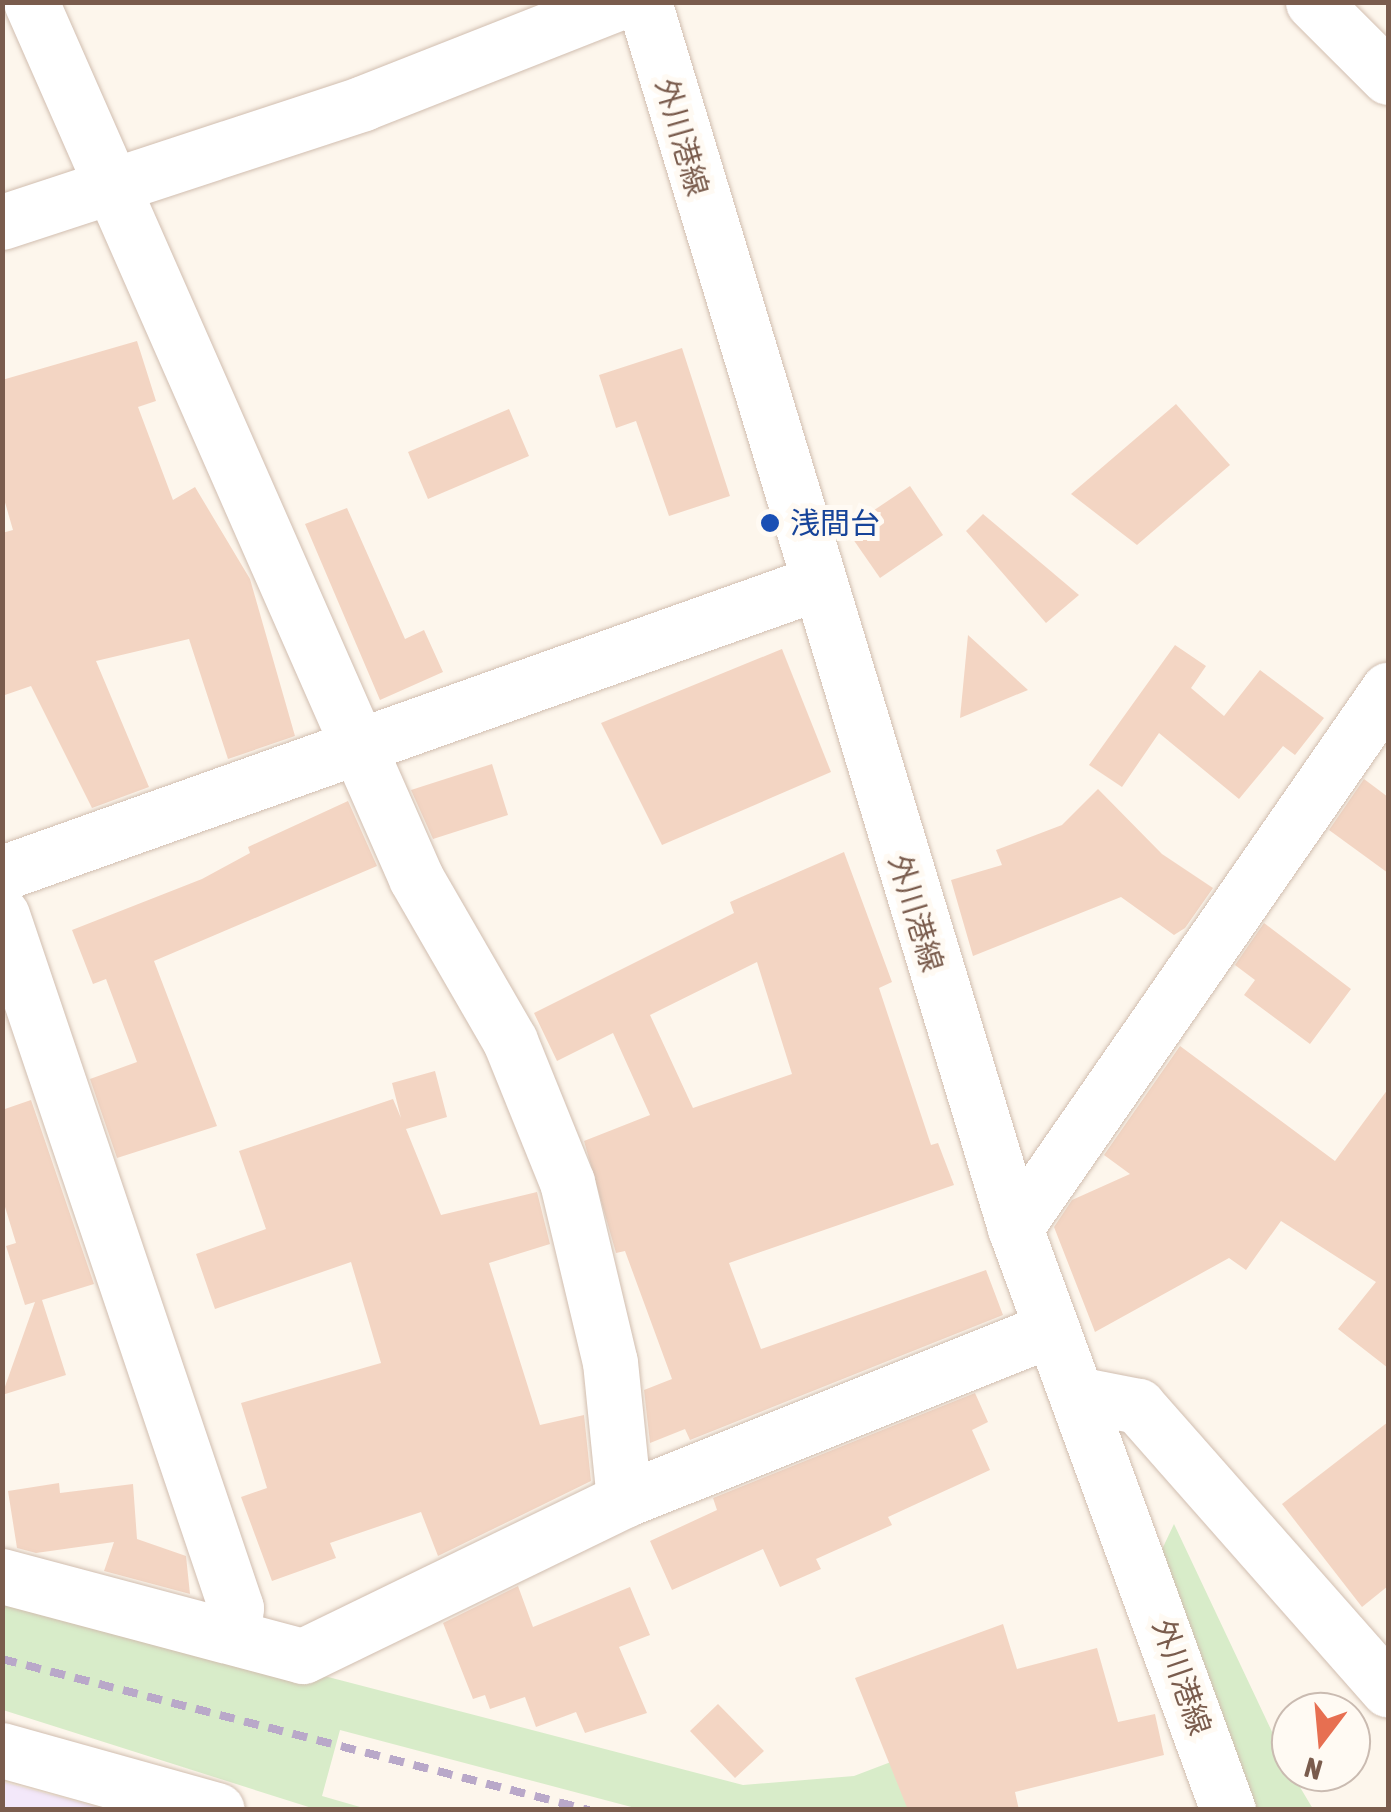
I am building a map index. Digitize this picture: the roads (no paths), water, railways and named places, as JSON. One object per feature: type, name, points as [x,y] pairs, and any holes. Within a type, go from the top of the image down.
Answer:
[{"type":"street","points":[[31,2],[361,742],[416,878],[510,1041],[567,1182],[610,1362],[624,1500]]},
{"type":"street","points":[[2,222],[364,103],[619,2]]},
{"type":"street","name":"外川港線","points":[[644,2],[814,584],[1014,1228],[1082,1396],[1228,1810]]},
{"type":"street","points":[[1313,2],[1388,77]]},
{"type":"street","points":[[2,872],[814,584]]},
{"type":"street","points":[[1014,1228],[1388,690]]},
{"type":"street","points":[[2,915],[236,1608],[233,1634]]},
{"type":"street","points":[[2,1576],[233,1634],[303,1656],[624,1500],[1052,1329]]},
{"type":"street","points":[[1082,1396],[1138,1406],[1370,1638],[1388,1690]]},
{"type":"street","points":[[2,1750],[217,1810]]},
{"type":"railway","points":[[2,1659],[589,1810]]},
{"type":"place","name":"浅間台","points":[[770,523]]}]
